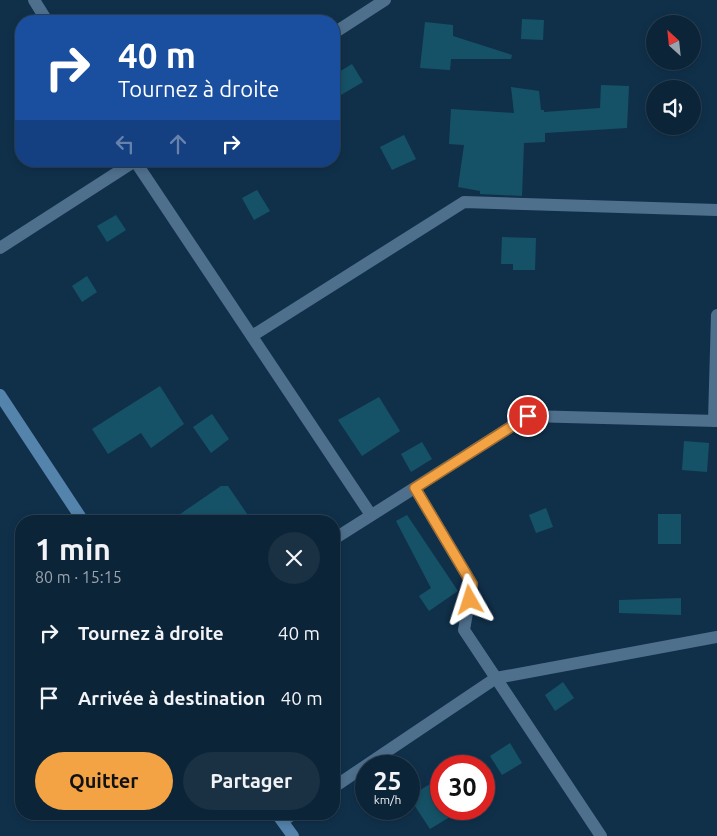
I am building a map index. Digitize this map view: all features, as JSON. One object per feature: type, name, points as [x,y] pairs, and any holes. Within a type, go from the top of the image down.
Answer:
[{"type":"main road","points":[[0,395],[79,515]]},
{"type":"main road","points":[[286,820],[293,836]]},
{"type":"street","points":[[34,0],[43,15]]},
{"type":"street","points":[[340,29],[385,0]]},
{"type":"street","points":[[0,248],[126,167]]},
{"type":"street","points":[[139,167],[371,515]]},
{"type":"street","points":[[252,336],[464,202],[717,210]]},
{"type":"street","points":[[340,535],[528,416],[716,421],[717,315]]},
{"type":"street","points":[[415,488],[472,584],[464,630],[601,836]]},
{"type":"street","points":[[340,783],[496,678],[717,637]]},
{"type":"building","points":[[522,19],[544,20],[543,40],[521,39]]},
{"type":"building","points":[[425,22],[453,25],[453,36],[512,55],[511,59],[451,59],[450,70],[420,68]]},
{"type":"building","points":[[352,64],[363,82],[341,95],[340,71]]},
{"type":"building","points":[[601,85],[629,86],[627,128],[545,133],[545,142],[524,143],[522,196],[480,194],[480,191],[458,187],[464,145],[449,144],[451,109],[514,113],[511,87],[539,91],[541,110],[544,110],[544,112],[600,108]]},
{"type":"building","points":[[404,135],[416,159],[392,170],[380,147]]},
{"type":"building","points":[[257,190],[270,211],[254,220],[242,198]]},
{"type":"building","points":[[116,215],[126,230],[107,242],[97,226]]},
{"type":"building","points":[[502,237],[536,238],[535,270],[513,270],[513,264],[501,264]]},
{"type":"building","points":[[87,276],[97,292],[82,302],[72,286]]},
{"type":"building","points":[[160,386],[184,424],[151,448],[141,433],[108,454],[92,429]]},
{"type":"building","points":[[379,397],[400,431],[362,456],[338,420]]},
{"type":"building","points":[[212,414],[229,439],[211,453],[193,427]]},
{"type":"building","points":[[684,441],[709,443],[707,472],[682,470]]},
{"type":"building","points":[[422,442],[432,459],[411,472],[401,454]]},
{"type":"building","points":[[221,486],[228,486],[248,515],[179,515]]},
{"type":"building","points":[[546,508],[553,527],[536,533],[529,515]]},
{"type":"building","points":[[658,514],[681,514],[681,544],[658,544]]},
{"type":"building","points":[[407,515],[458,591],[429,611],[419,596],[431,588],[396,521]]},
{"type":"building","points":[[681,598],[681,615],[619,613],[619,600]]},
{"type":"building","points":[[563,682],[574,698],[555,711],[545,695]]},
{"type":"building","points":[[510,743],[522,763],[502,775],[495,764],[495,755],[492,755]]},
{"type":"building","points":[[430,784],[430,820],[445,820],[430,829],[420,814],[420,790]]},
{"type":"route","points":[[470,600],[472,584],[415,488],[528,416]]}]
